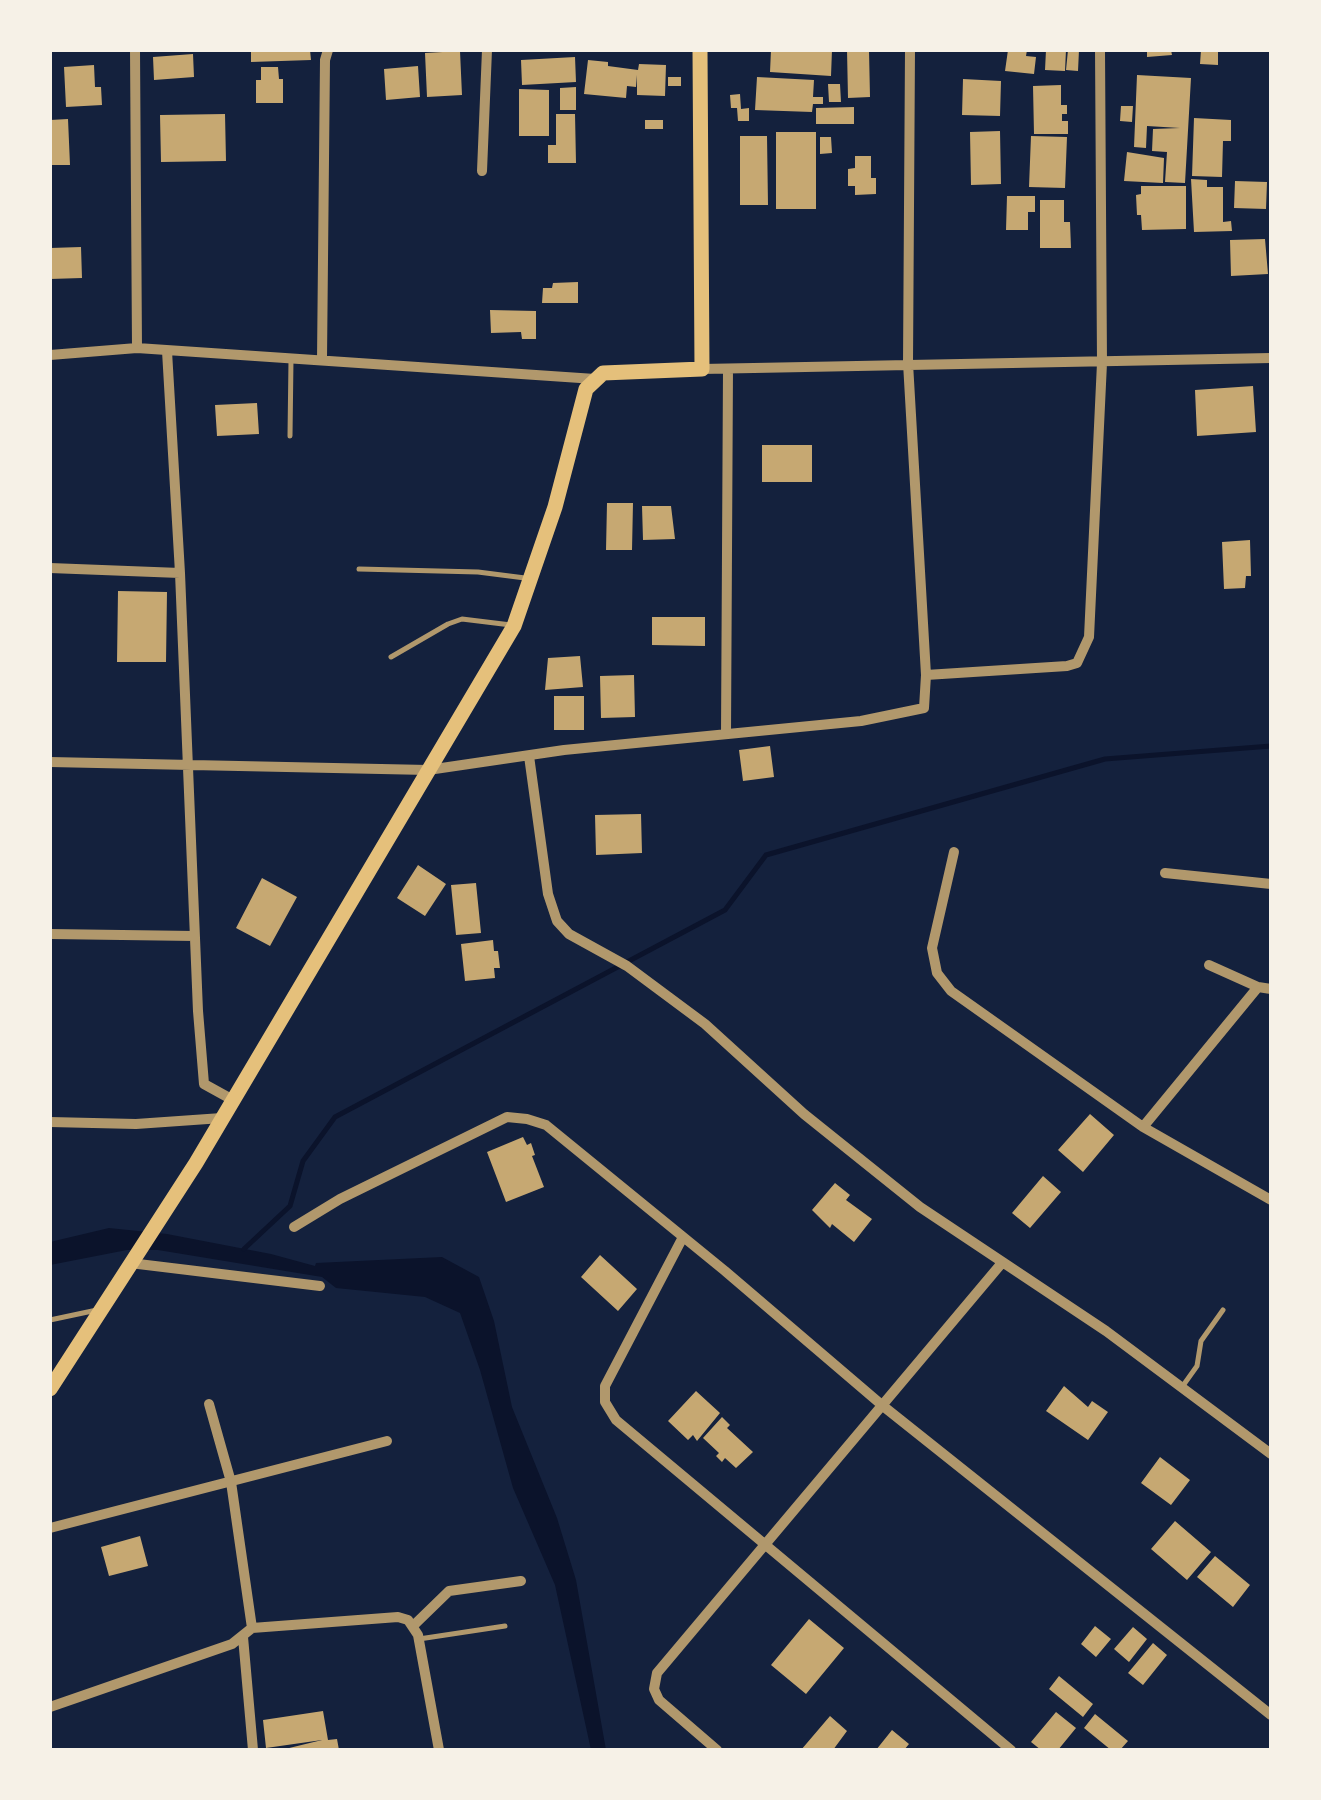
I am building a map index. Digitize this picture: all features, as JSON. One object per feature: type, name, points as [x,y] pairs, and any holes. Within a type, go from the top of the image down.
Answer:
[{"type":"main road","points":[[50,1389],[233,1100],[514,626],[532,580],[586,389],[604,373],[702,370],[700,50]]},
{"type":"street","points":[[135,50],[136,348]]},
{"type":"street","points":[[322,358],[328,50]]},
{"type":"street","points":[[482,172],[487,50]]},
{"type":"street","points":[[50,762],[428,770],[860,721],[920,710],[926,704],[926,675],[908,363],[910,50]]},
{"type":"street","points":[[926,675],[1067,666],[1077,663],[1086,650],[1102,363],[1100,50]]},
{"type":"street","points":[[50,356],[136,348],[595,378]]},
{"type":"street","points":[[166,351],[204,1084],[233,1100]]},
{"type":"street","points":[[702,370],[1271,358]]},
{"type":"street","points":[[726,734],[728,369]]},
{"type":"street","points":[[50,568],[180,573]]},
{"type":"street","points":[[530,756],[548,894],[557,921],[583,942],[628,966],[704,1024],[845,1149],[920,1207],[1106,1331],[1271,1454]]},
{"type":"street","points":[[954,852],[932,948],[936,973],[951,991],[1144,1126],[1271,1200]]},
{"type":"street","points":[[1165,874],[1271,884]]},
{"type":"street","points":[[50,934],[194,936]]},
{"type":"street","points":[[1209,965],[1271,990]]},
{"type":"street","points":[[1144,1126],[1258,987]]},
{"type":"street","points":[[50,1122],[136,1124],[222,1118]]},
{"type":"street","points":[[294,1227],[340,1198],[507,1118],[527,1118],[546,1125],[883,1406],[1271,1715]]},
{"type":"street","points":[[683,1237],[604,1386],[605,1402],[616,1420],[1010,1750]]},
{"type":"street","points":[[135,1257],[320,1286]]},
{"type":"street","points":[[717,1750],[659,1700],[654,1689],[657,1673],[1001,1264]]},
{"type":"street","points":[[210,1404],[231,1482],[252,1628]]},
{"type":"street","points":[[50,1528],[387,1442]]},
{"type":"street","points":[[414,1626],[450,1591],[521,1581]]},
{"type":"street","points":[[50,1707],[243,1637],[252,1628],[398,1617],[414,1626],[440,1750]]},
{"type":"street","points":[[243,1637],[253,1750]]},
{"type":"lane","points":[[290,357],[290,436]]},
{"type":"lane","points":[[358,569],[478,572],[532,580]]},
{"type":"lane","points":[[391,657],[462,619],[514,626]]},
{"type":"lane","points":[[50,1320],[100,1310]]},
{"type":"lane","points":[[1182,1387],[1197,1366],[1201,1341],[1224,1310]]},
{"type":"lane","points":[[418,1639],[505,1626]]},
{"type":"water","points":[[109,1228],[167,1234],[315,1266],[442,1257],[479,1277],[494,1321],[512,1407],[557,1518],[576,1580],[606,1750],[591,1750],[555,1585],[513,1488],[460,1313],[425,1297],[336,1288],[322,1277],[158,1250],[127,1250],[50,1265],[50,1242]]},
{"type":"building","points":[[251,50],[310,50],[311,60],[251,62]]},
{"type":"building","points":[[771,50],[832,50],[831,76],[770,72]]},
{"type":"building","points":[[847,50],[869,50],[870,97],[848,98]]},
{"type":"building","points":[[1008,50],[1027,50],[1026,56],[1036,57],[1034,74],[1005,71]]},
{"type":"building","points":[[1046,50],[1066,50],[1065,71],[1045,70]]},
{"type":"building","points":[[1068,50],[1079,50],[1078,71],[1066,70]]},
{"type":"building","points":[[1147,50],[1171,50],[1172,55],[1147,57]]},
{"type":"building","points":[[1201,50],[1218,50],[1218,65],[1200,64]]},
{"type":"building","points":[[460,51],[462,95],[427,97],[425,53]]},
{"type":"building","points":[[193,54],[194,77],[154,80],[153,57]]},
{"type":"building","points":[[575,57],[576,82],[522,85],[521,60]]},
{"type":"building","points":[[588,60],[638,70],[639,64],[666,65],[665,96],[637,95],[637,75],[636,87],[627,86],[626,98],[584,94]]},
{"type":"building","points":[[94,65],[95,87],[101,87],[102,105],[66,107],[64,67]]},
{"type":"building","points":[[418,66],[420,97],[386,100],[384,69]]},
{"type":"building","points":[[261,67],[278,67],[279,79],[283,79],[283,103],[256,103],[256,80],[261,80]]},
{"type":"building","points":[[1137,75],[1191,78],[1185,183],[1165,182],[1167,152],[1152,151],[1153,129],[1180,128],[1147,126],[1146,148],[1134,147]]},
{"type":"building","points":[[668,77],[681,77],[681,86],[668,86]]},
{"type":"building","points":[[757,77],[814,80],[813,97],[823,97],[823,104],[813,104],[812,112],[755,110]]},
{"type":"building","points":[[963,79],[1001,81],[1000,116],[962,115]]},
{"type":"building","points":[[828,84],[840,84],[841,102],[829,102]]},
{"type":"building","points":[[1061,85],[1061,105],[1067,105],[1062,121],[1068,121],[1068,134],[1034,134],[1033,86]]},
{"type":"building","points":[[576,87],[576,110],[560,110],[560,88]]},
{"type":"building","points":[[519,89],[549,90],[549,136],[519,136]]},
{"type":"building","points":[[740,94],[741,109],[749,108],[749,121],[738,121],[737,108],[731,108],[730,95]]},
{"type":"building","points":[[1121,106],[1133,106],[1132,122],[1120,121]]},
{"type":"building","points":[[854,107],[854,124],[816,124],[816,108]]},
{"type":"building","points":[[225,114],[226,161],[161,162],[160,115]]},
{"type":"building","points":[[556,114],[575,114],[576,163],[548,163],[548,145],[556,145]]},
{"type":"building","points":[[1194,118],[1231,120],[1231,141],[1223,141],[1222,177],[1192,176]]},
{"type":"building","points":[[68,119],[70,165],[50,165],[50,120]]},
{"type":"building","points":[[645,120],[663,120],[663,129],[645,129]]},
{"type":"building","points":[[1000,131],[1001,184],[971,185],[970,132]]},
{"type":"building","points":[[776,132],[816,132],[816,209],[776,209]]},
{"type":"building","points":[[740,136],[767,136],[768,205],[740,205]]},
{"type":"building","points":[[1031,136],[1067,137],[1065,188],[1029,187]]},
{"type":"building","points":[[820,137],[831,137],[832,153],[820,154]]},
{"type":"building","points":[[1127,152],[1164,158],[1163,183],[1124,181]]},
{"type":"building","points":[[855,156],[871,156],[876,194],[855,195],[855,186],[848,186],[848,169],[855,168]]},
{"type":"building","points":[[1191,179],[1207,180],[1207,187],[1223,187],[1223,222],[1231,221],[1232,231],[1194,232]]},
{"type":"building","points":[[1235,181],[1267,182],[1266,209],[1234,208]]},
{"type":"building","points":[[1141,186],[1186,186],[1186,229],[1142,230],[1136,195],[1141,194]]},
{"type":"building","points":[[1007,196],[1035,196],[1035,212],[1028,212],[1028,230],[1006,230]]},
{"type":"building","points":[[1040,200],[1064,200],[1064,222],[1070,222],[1071,248],[1040,248]]},
{"type":"building","points":[[1265,239],[1268,274],[1231,276],[1230,240]]},
{"type":"building","points":[[81,247],[82,278],[50,279],[50,248]]},
{"type":"building","points":[[578,282],[578,303],[542,303],[543,288],[552,288],[553,283]]},
{"type":"building","points":[[490,310],[536,311],[536,339],[522,339],[521,332],[491,333]]},
{"type":"building","points":[[1253,386],[1256,432],[1197,436],[1195,390]]},
{"type":"building","points":[[257,403],[259,434],[217,436],[215,405]]},
{"type":"building","points":[[762,445],[812,445],[812,482],[762,482]]},
{"type":"building","points":[[607,503],[633,503],[632,550],[606,550]]},
{"type":"building","points":[[642,506],[671,506],[675,539],[643,540]]},
{"type":"building","points":[[1250,540],[1251,576],[1246,576],[1245,588],[1224,589],[1222,542]]},
{"type":"building","points":[[118,591],[167,592],[166,662],[117,662]]},
{"type":"building","points":[[652,617],[705,617],[705,646],[652,645]]},
{"type":"building","points":[[580,656],[583,687],[545,690],[548,658]]},
{"type":"building","points":[[634,675],[635,717],[601,718],[600,676]]},
{"type":"building","points":[[554,696],[584,696],[584,730],[554,730]]},
{"type":"building","points":[[770,746],[774,777],[743,781],[739,750]]},
{"type":"building","points":[[641,814],[642,853],[596,855],[595,815]]},
{"type":"building","points":[[418,865],[446,884],[425,916],[397,898]]},
{"type":"building","points":[[262,878],[297,897],[270,946],[236,928]]},
{"type":"building","points":[[476,883],[481,933],[456,935],[451,885]]},
{"type":"building","points":[[493,940],[500,968],[494,968],[495,978],[465,981],[461,944]]},
{"type":"building","points":[[1090,1114],[1114,1135],[1083,1172],[1058,1150]]},
{"type":"building","points":[[523,1137],[527,1145],[531,1143],[544,1187],[506,1202],[487,1152]]},
{"type":"building","points":[[1043,1176],[1061,1192],[1030,1228],[1012,1213]]},
{"type":"building","points":[[835,1183],[850,1195],[846,1200],[872,1219],[854,1242],[832,1224],[830,1228],[812,1210]]},
{"type":"building","points":[[600,1255],[637,1289],[618,1311],[581,1277]]},
{"type":"building","points":[[1064,1386],[1088,1407],[1092,1401],[1108,1412],[1088,1440],[1046,1411]]},
{"type":"building","points":[[696,1391],[720,1413],[697,1441],[693,1435],[688,1440],[668,1421]]},
{"type":"building","points":[[722,1417],[730,1425],[727,1428],[753,1452],[736,1468],[725,1458],[722,1462],[716,1456],[719,1453],[703,1438]]},
{"type":"building","points":[[1160,1457],[1190,1480],[1171,1505],[1141,1483]]},
{"type":"building","points":[[1175,1521],[1211,1552],[1187,1580],[1151,1549]]},
{"type":"building","points":[[140,1536],[148,1566],[109,1576],[101,1547]]},
{"type":"building","points":[[1215,1556],[1250,1585],[1233,1607],[1197,1577]]},
{"type":"building","points":[[809,1619],[844,1648],[806,1694],[771,1665]]},
{"type":"building","points":[[1095,1626],[1111,1639],[1096,1657],[1081,1644]]},
{"type":"building","points":[[1133,1627],[1147,1639],[1129,1662],[1114,1649]]},
{"type":"building","points":[[1153,1643],[1167,1655],[1143,1685],[1128,1673]]},
{"type":"building","points":[[1059,1676],[1093,1704],[1083,1717],[1049,1689]]},
{"type":"building","points":[[323,1711],[328,1740],[337,1739],[339,1750],[281,1750],[322,1740],[266,1748],[263,1720]]},
{"type":"building","points":[[1056,1712],[1076,1728],[1058,1750],[1041,1750],[1031,1742]]},
{"type":"building","points":[[1095,1714],[1128,1741],[1120,1750],[1111,1750],[1084,1728]]},
{"type":"building","points":[[830,1716],[847,1731],[833,1750],[801,1750]]},
{"type":"building","points":[[892,1730],[909,1744],[904,1750],[876,1750]]},
{"type":"waterway","points":[[244,1249],[290,1206],[303,1161],[335,1117],[725,910],[766,855],[1105,759],[1271,746]]}]
